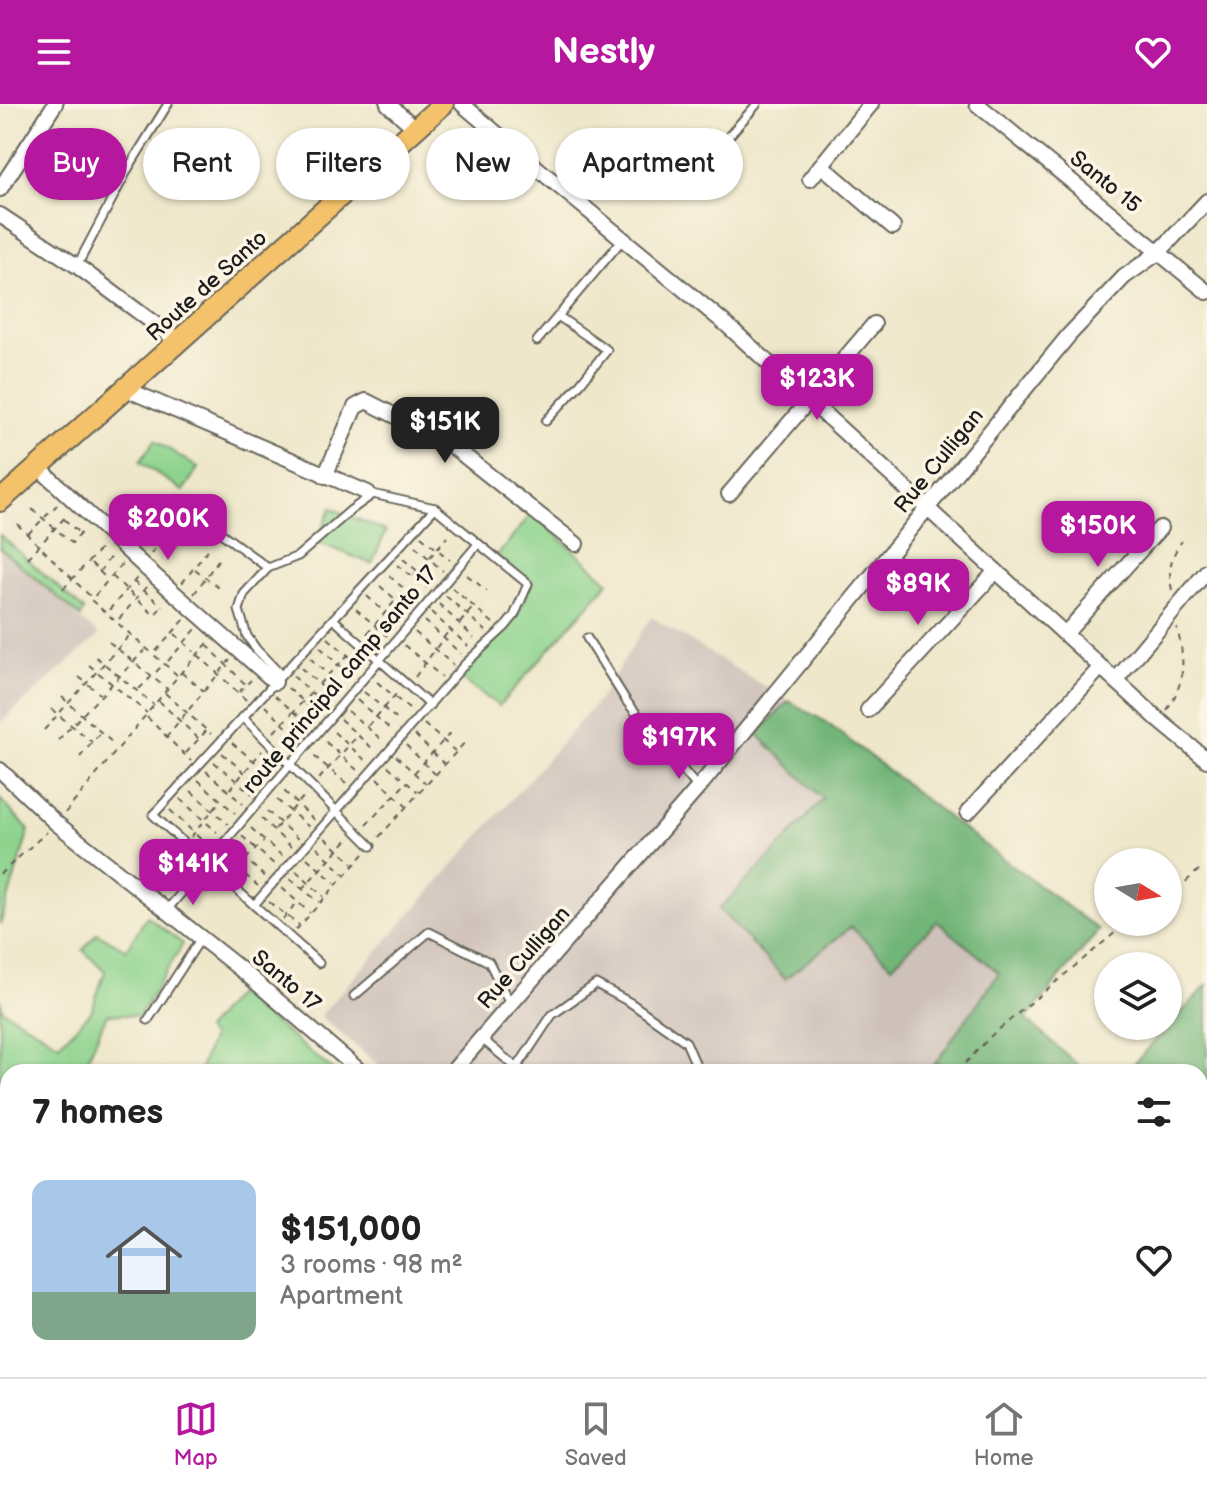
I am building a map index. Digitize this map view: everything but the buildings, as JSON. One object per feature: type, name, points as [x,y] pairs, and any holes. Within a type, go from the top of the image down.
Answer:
[{"type":"main road","name":"Route de Santo","points":[[0,501],[443,104]]},
{"type":"street","points":[[0,189],[55,104]]},
{"type":"street","points":[[388,104],[415,128]]},
{"type":"street","points":[[462,104],[727,325],[1160,721],[1207,760]]},
{"type":"street","points":[[810,179],[871,104]]},
{"type":"street","name":"Santo 15","points":[[977,104],[1207,292]]},
{"type":"street","points":[[821,165],[893,227]]},
{"type":"street","name":"Rue Culligan","points":[[459,1064],[698,788],[1069,335],[1124,277],[1159,252],[1207,201]]},
{"type":"street","points":[[0,215],[77,266],[179,342]]},
{"type":"street","points":[[729,494],[874,324]]},
{"type":"street","points":[[126,389],[371,494]]},
{"type":"street","points":[[325,476],[355,407],[366,401],[447,442],[576,544]]},
{"type":"street","points":[[38,467],[260,670],[278,679]]},
{"type":"street","points":[[1065,634],[1160,528]]},
{"type":"street","points":[[868,710],[996,571]]},
{"type":"street","points":[[1116,680],[1207,571]]},
{"type":"street","points":[[968,812],[1101,667]]},
{"type":"street","name":"Santo 17","points":[[0,770],[56,823],[244,972],[352,1064]]},
{"type":"lane","points":[[77,266],[129,167],[168,104]]},
{"type":"lane","points":[[736,128],[757,104]]},
{"type":"lane","points":[[537,341],[623,239]]},
{"type":"lane","points":[[546,421],[607,350],[558,316]]},
{"type":"lane","points":[[254,905],[465,664],[505,627],[514,616],[528,584],[435,508],[371,494],[298,556],[268,568],[244,594],[239,610],[247,636],[278,679]]},
{"type":"lane","points":[[177,500],[268,568]]},
{"type":"lane","points":[[319,963],[153,815],[435,508]]},
{"type":"lane","name":"route principal camp santo 17","points":[[166,911],[478,544]]},
{"type":"lane","points":[[333,619],[430,705]]},
{"type":"lane","points":[[587,638],[627,702],[698,788]]},
{"type":"lane","points":[[243,717],[371,846]]},
{"type":"lane","points":[[354,996],[429,932],[489,962],[510,1004]]},
{"type":"lane","points":[[148,1020],[201,938]]},
{"type":"lane","points":[[520,1064],[552,1015],[596,984],[631,1003],[686,1042],[696,1064]]},
{"type":"lane","points":[[482,1039],[509,1064]]},
{"type":"path","points":[[157,496],[140,518],[112,576],[91,600],[179,674],[204,691]]},
{"type":"path","points":[[28,535],[64,498]]},
{"type":"path","points":[[99,572],[149,527],[164,503]]},
{"type":"path","points":[[127,506],[162,539]]},
{"type":"path","points":[[28,558],[74,508]]},
{"type":"path","points":[[32,509],[72,543],[90,523]]},
{"type":"path","points":[[119,619],[144,590],[162,539],[179,517]]},
{"type":"path","points":[[64,519],[80,534]]},
{"type":"path","points":[[17,524],[92,598]]},
{"type":"path","points":[[414,531],[487,591]]},
{"type":"path","points":[[413,577],[447,537]]},
{"type":"path","points":[[406,539],[429,558],[440,588],[459,624],[478,642]]},
{"type":"path","points":[[63,589],[109,540]]},
{"type":"path","points":[[1160,721],[1175,699],[1183,673],[1168,574],[1175,550],[1182,541]]},
{"type":"path","points":[[177,589],[211,546]]},
{"type":"path","points":[[394,552],[487,631]]},
{"type":"path","points":[[190,600],[221,556]]},
{"type":"path","points":[[388,559],[413,577],[474,606],[493,623]]},
{"type":"path","points":[[89,562],[107,579]]},
{"type":"path","points":[[194,568],[219,588]]},
{"type":"path","points":[[379,568],[472,649]]},
{"type":"path","points":[[109,610],[149,569]]},
{"type":"path","points":[[112,576],[154,615],[163,607],[134,582]]},
{"type":"path","points":[[370,578],[465,658]]},
{"type":"path","points":[[360,589],[385,613],[457,669]]},
{"type":"path","points":[[319,684],[359,644],[405,589]]},
{"type":"path","points":[[348,602],[447,681]]},
{"type":"path","points":[[459,624],[474,606]]},
{"type":"path","points":[[156,651],[191,612]]},
{"type":"path","points":[[168,661],[202,622]]},
{"type":"path","points":[[367,727],[406,686],[450,629]]},
{"type":"path","points":[[0,874],[56,823],[179,674],[218,632]]},
{"type":"path","points":[[321,632],[455,751]]},
{"type":"path","points":[[173,633],[239,693],[283,723],[353,789]]},
{"type":"path","points":[[44,730],[129,636]]},
{"type":"path","points":[[313,640],[444,764]]},
{"type":"path","points":[[109,642],[152,676],[220,742],[244,772],[291,812],[310,841]]},
{"type":"path","points":[[206,645],[246,685]]},
{"type":"path","points":[[58,740],[145,650]]},
{"type":"path","points":[[166,737],[238,650]]},
{"type":"path","points":[[303,652],[435,774]]},
{"type":"path","points":[[96,657],[154,705]]},
{"type":"path","points":[[294,662],[426,784]]},
{"type":"path","points":[[89,665],[146,715],[185,755],[221,801],[325,898]]},
{"type":"path","points":[[137,691],[163,665]]},
{"type":"path","points":[[239,693],[260,670]]},
{"type":"path","points":[[79,677],[102,696]]},
{"type":"path","points":[[278,679],[312,692],[418,792]]},
{"type":"path","points":[[278,679],[326,722],[370,773]]},
{"type":"path","points":[[278,679],[294,712],[340,755],[370,773],[406,806]]},
{"type":"path","points":[[268,739],[312,692]]},
{"type":"path","points":[[62,697],[115,745]]},
{"type":"path","points":[[158,700],[199,739]]},
{"type":"path","points":[[51,709],[92,742]]},
{"type":"path","points":[[185,755],[207,730]]},
{"type":"path","points":[[414,773],[453,730]]},
{"type":"path","points":[[80,757],[100,732]]},
{"type":"path","points":[[273,831],[358,735]]},
{"type":"path","points":[[220,742],[254,761],[297,804],[320,869],[337,884]]},
{"type":"path","points":[[229,791],[263,750]]},
{"type":"path","points":[[207,756],[237,781],[273,831],[338,850],[354,864]]},
{"type":"path","points":[[196,769],[310,841],[345,875]]},
{"type":"path","points":[[302,889],[407,782]]},
{"type":"path","points":[[182,783],[320,903]]},
{"type":"path","points":[[173,793],[311,913]]},
{"type":"path","points":[[186,844],[221,801]]},
{"type":"path","points":[[164,803],[300,925]]},
{"type":"path","points":[[225,879],[265,841]]},
{"type":"path","points":[[1182,885],[1203,866]]},
{"type":"path","points":[[278,926],[298,901]]},
{"type":"path","points":[[965,1064],[992,1035],[1111,936]]},
{"type":"shaded area","points":[[0,549],[99,635],[0,723]]},
{"type":"shaded area","points":[[651,617],[789,701],[758,734],[823,799],[779,848],[784,979],[851,927],[892,966],[937,920],[999,973],[935,1064],[377,1064],[320,1016],[599,700]]},
{"type":"green space","points":[[155,440],[198,468],[183,491],[140,462]]},
{"type":"green space","points":[[331,508],[386,531],[372,564],[317,542]]},
{"type":"green space","points":[[532,513],[609,582],[499,706],[458,677],[509,626],[522,606],[531,584],[497,556]]},
{"type":"green space","points":[[0,535],[84,610],[81,617],[0,548]]},
{"type":"green space","points":[[789,701],[826,722],[1094,926],[1094,936],[1026,1019],[1077,1064],[935,1064],[999,973],[937,921],[892,966],[851,927],[785,979],[719,909],[823,799],[757,734]]},
{"type":"green space","points":[[0,799],[29,830],[0,925]]},
{"type":"green space","points":[[147,916],[183,944],[139,1016],[107,1014],[85,1064],[0,1064],[0,1000],[3,1010],[59,1044],[91,1012],[105,971],[83,950],[97,933],[126,950]]},
{"type":"green space","points":[[1207,985],[1207,1064],[1133,1064],[1156,1040],[1182,1040],[1182,1012]]},
{"type":"green space","points":[[237,993],[325,1064],[202,1064],[212,1037],[205,1030]]}]
